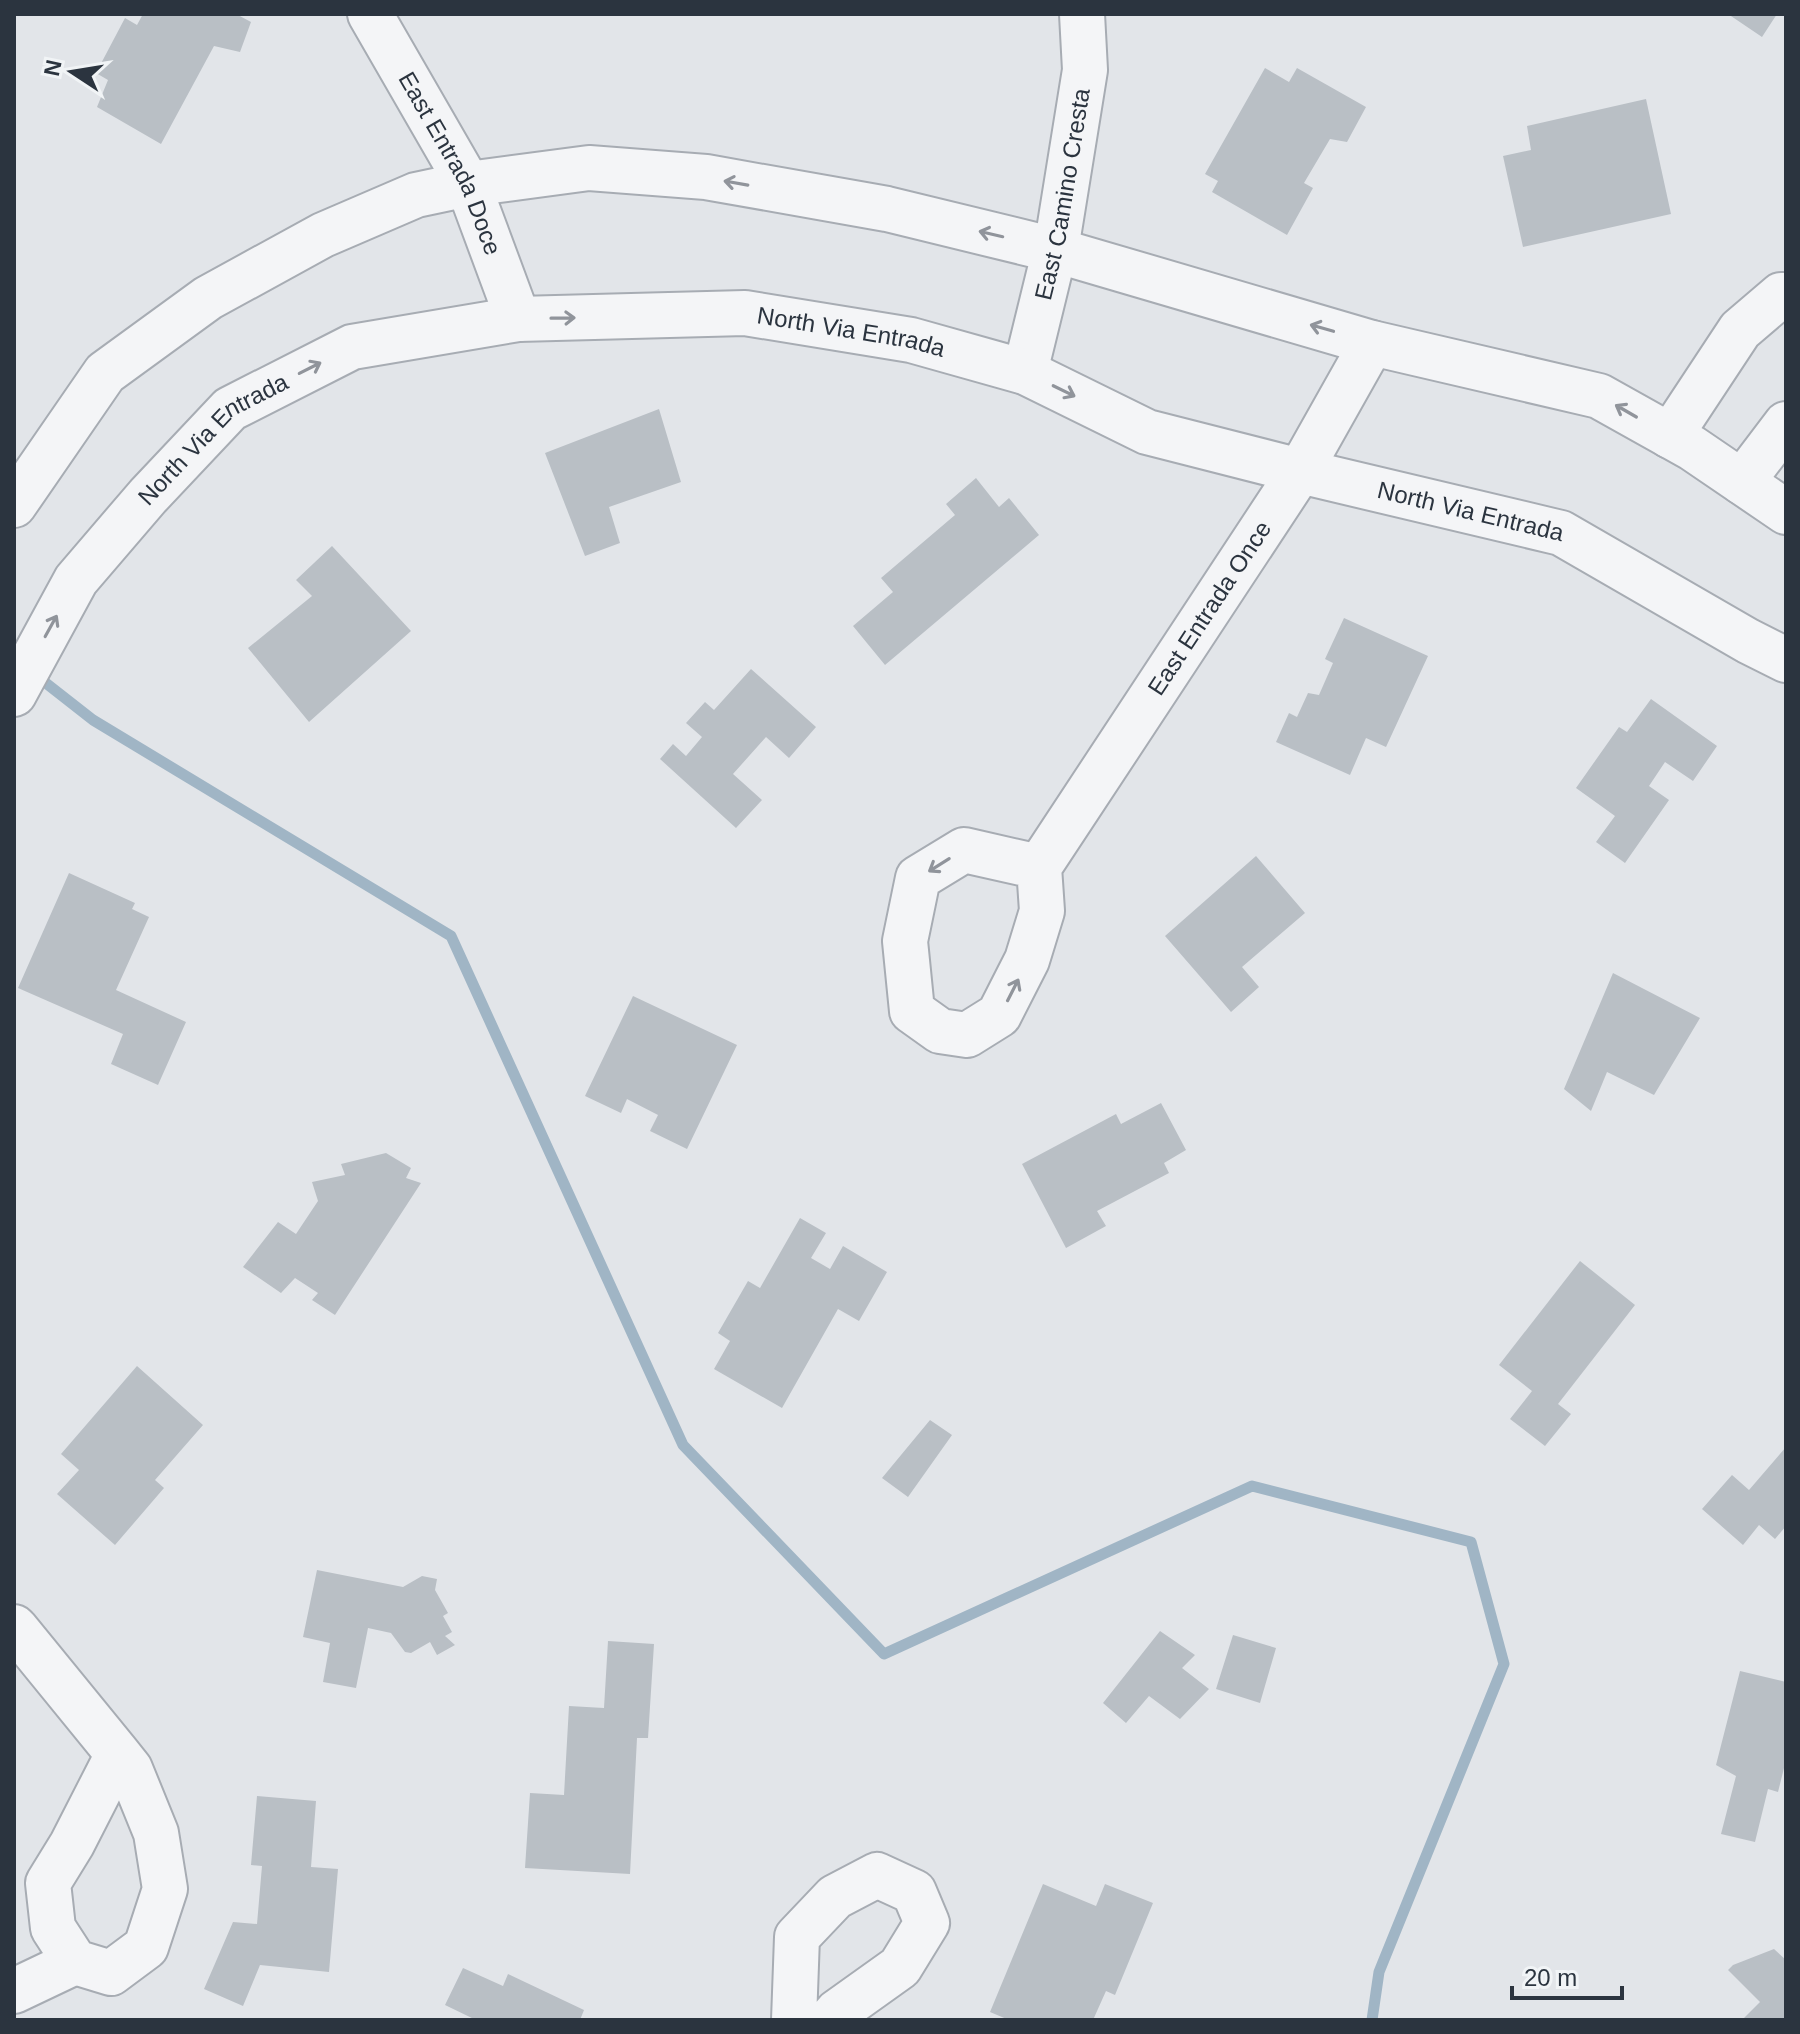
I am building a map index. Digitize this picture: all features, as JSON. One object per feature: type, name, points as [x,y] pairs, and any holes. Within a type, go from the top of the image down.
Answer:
[{"type":"street","name":"East Entrada Doce","points":[[370,14],[468,184],[518,319]]},
{"type":"street","name":"East Camino Cresta","points":[[1025,372],[1055,250],[1085,70],[1082,14]]},
{"type":"street","points":[[14,505],[105,373],[208,298],[323,235],[416,195],[468,184],[589,168],[706,177],[887,209],[1055,250],[1372,343],[1599,396],[1670,436],[1786,512]]},
{"type":"street","points":[[1670,436],[1740,330],[1781,295],[1786,295]]},
{"type":"street","name":"North Via Entrada","points":[[17,682],[76,580],[148,496],[230,409],[352,347],[518,319],[745,313],[911,340],[1025,372],[1147,432],[1561,533],[1786,660]]},
{"type":"street","name":"East Entrada Once","points":[[1039,867],[1300,471],[1372,343]]},
{"type":"street","points":[[1742,482],[1786,424]]},
{"type":"street","points":[[14,1627],[118,1754],[130,1769],[156,1833],[165,1889],[146,1947],[111,1973],[75,1962],[53,1928],[48,1883],[72,1844],[118,1754]]},
{"type":"street","points":[[794,2020],[797,1937],[835,1897],[877,1875],[914,1892],[927,1923],[900,1967],[830,2020]]},
{"type":"street","points":[[14,1991],[75,1962]]},
{"type":"building","points":[[143,14],[236,14],[251,22],[240,52],[214,46],[161,144],[97,107],[108,80],[96,73],[125,18],[137,25]]},
{"type":"building","points":[[1728,14],[1777,14],[1762,37]]},
{"type":"building","points":[[1265,68],[1289,82],[1297,68],[1366,107],[1347,142],[1330,139],[1304,183],[1313,188],[1287,235],[1212,192],[1218,181],[1205,174]]},
{"type":"building","points":[[1646,99],[1671,214],[1523,247],[1503,156],[1531,150],[1527,126]]},
{"type":"building","points":[[659,409],[681,482],[609,507],[620,543],[585,556],[545,453]]},
{"type":"building","points":[[976,478],[999,507],[1009,498],[1039,535],[885,665],[853,626],[893,592],[881,578],[955,515],[946,504]]},
{"type":"building","points":[[332,546],[411,631],[309,722],[248,648],[312,596],[296,580]]},
{"type":"building","points":[[1344,618],[1428,656],[1386,747],[1366,738],[1350,775],[1276,742],[1289,713],[1297,717],[1308,693],[1319,695],[1333,663],[1325,659]]},
{"type":"building","points":[[751,669],[816,727],[789,758],[766,737],[733,774],[762,800],[736,828],[660,759],[673,744],[686,756],[702,737],[686,723],[705,702],[714,710]]},
{"type":"building","points":[[1651,699],[1717,746],[1693,781],[1665,762],[1649,786],[1669,800],[1625,863],[1596,842],[1615,816],[1576,788],[1619,727],[1627,732]]},
{"type":"building","points":[[1256,856],[1305,913],[1242,967],[1259,987],[1231,1012],[1165,936]]},
{"type":"building","points":[[69,873],[135,903],[132,909],[149,917],[116,990],[186,1022],[158,1085],[111,1064],[123,1034],[18,988]]},
{"type":"building","points":[[1613,973],[1700,1018],[1654,1095],[1607,1072],[1591,1111],[1564,1089]]},
{"type":"building","points":[[633,996],[737,1045],[687,1149],[650,1131],[658,1115],[627,1099],[621,1113],[585,1096]]},
{"type":"building","points":[[1161,1103],[1186,1150],[1164,1163],[1169,1173],[1097,1211],[1106,1226],[1066,1248],[1022,1164],[1116,1114],[1121,1124]]},
{"type":"building","points":[[386,1153],[411,1168],[406,1178],[421,1183],[335,1315],[312,1300],[318,1293],[295,1278],[281,1293],[243,1267],[278,1222],[296,1234],[318,1201],[312,1182],[345,1175],[341,1164]]},
{"type":"building","points":[[800,1218],[826,1233],[811,1258],[830,1269],[843,1246],[887,1272],[859,1321],[838,1309],[782,1408],[714,1369],[730,1341],[718,1333],[748,1281],[760,1288]]},
{"type":"building","points":[[1580,1261],[1635,1305],[1558,1404],[1571,1414],[1545,1446],[1510,1419],[1532,1391],[1499,1365]]},
{"type":"building","points":[[137,1366],[203,1425],[155,1480],[164,1488],[115,1545],[57,1494],[79,1470],[61,1454]]},
{"type":"building","points":[[930,1420],[952,1435],[908,1497],[882,1478]]},
{"type":"building","points":[[1786,1447],[1786,1526],[1775,1539],[1759,1525],[1743,1545],[1702,1509],[1732,1475],[1749,1490]]},
{"type":"building","points":[[317,1570],[403,1587],[422,1576],[437,1579],[435,1590],[448,1613],[443,1616],[452,1632],[445,1636],[455,1645],[437,1655],[430,1642],[411,1653],[405,1652],[391,1633],[368,1628],[356,1688],[323,1682],[330,1643],[303,1637]]},
{"type":"building","points":[[1160,1631],[1195,1655],[1182,1668],[1209,1689],[1180,1719],[1149,1696],[1126,1723],[1103,1703]]},
{"type":"building","points":[[1233,1635],[1276,1648],[1260,1703],[1216,1689]]},
{"type":"building","points":[[608,1641],[654,1644],[648,1738],[637,1738],[630,1874],[525,1868],[530,1793],[564,1795],[569,1706],[604,1708]]},
{"type":"building","points":[[1740,1671],[1786,1682],[1786,1760],[1778,1792],[1768,1789],[1755,1842],[1721,1834],[1736,1776],[1716,1765]]},
{"type":"building","points":[[257,1796],[316,1801],[311,1867],[338,1869],[329,1972],[260,1965],[243,2006],[204,1989],[233,1922],[257,1924],[262,1866],[251,1865]]},
{"type":"building","points":[[1043,1884],[1096,1906],[1105,1884],[1153,1903],[1115,1995],[1106,1991],[1093,2020],[1009,2020],[990,2012]]},
{"type":"building","points":[[1774,1949],[1786,1960],[1786,2020],[1742,2020],[1760,2002],[1728,1970],[1733,1965]]},
{"type":"building","points":[[463,1968],[503,1986],[508,1974],[584,2010],[580,2020],[476,2020],[445,2005]]},
{"type":"waterway","points":[[33,673],[93,720],[451,936],[683,1445],[884,1654],[1252,1486],[1471,1542],[1504,1664],[1379,1972],[1372,2020]]}]
